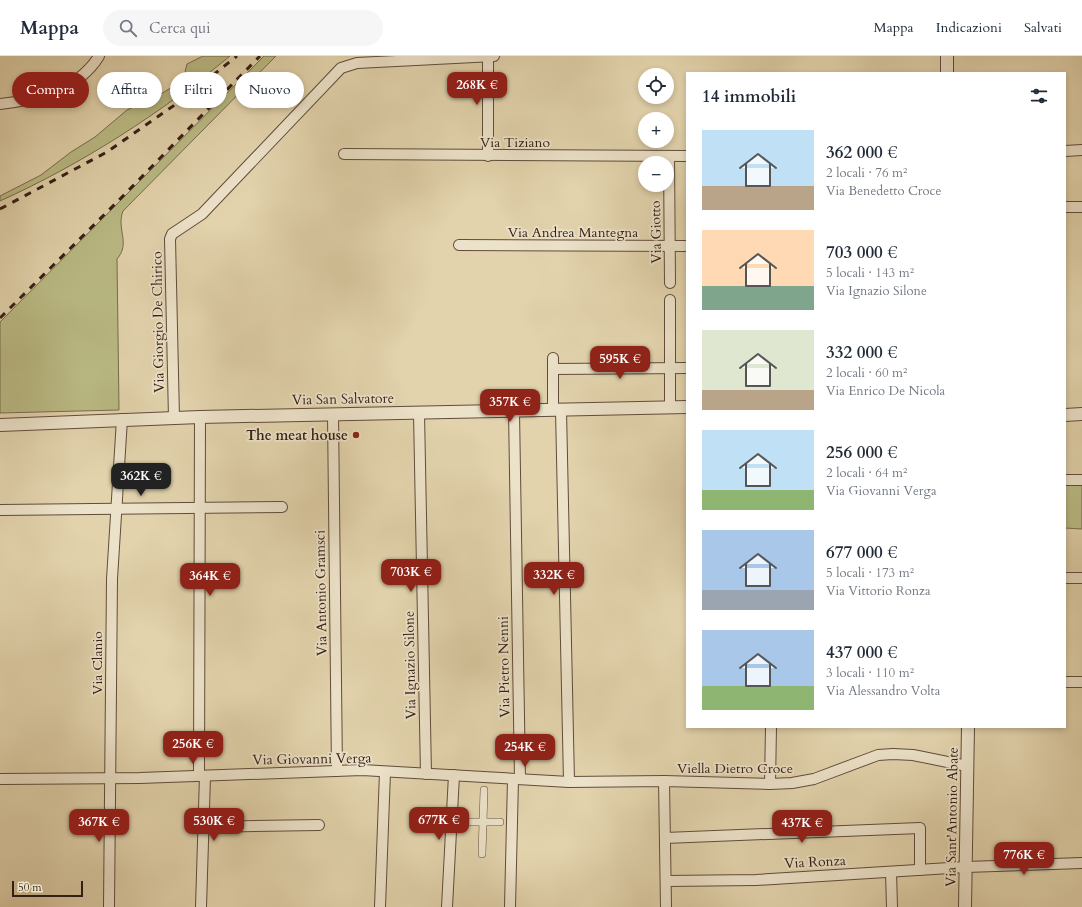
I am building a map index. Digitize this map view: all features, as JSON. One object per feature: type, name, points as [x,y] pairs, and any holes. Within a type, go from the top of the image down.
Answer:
[{"type":"street","points":[[0,104],[16,102],[56,92],[79,79],[99,56]]},
{"type":"street","points":[[488,156],[491,56]]},
{"type":"street","name":"Via Giorgio De Chirico","points":[[174,418],[170,239],[172,234],[202,214],[342,68],[357,63],[491,56]]},
{"type":"street","points":[[947,56],[947,72]]},
{"type":"street","points":[[1066,151],[1082,150]]},
{"type":"street","name":"Via Tiziano","points":[[344,154],[638,156]]},
{"type":"street","name":"Via Tiziano","points":[[674,156],[686,156]]},
{"type":"street","name":"Via Giotto","points":[[669,192],[670,284]]},
{"type":"street","points":[[1066,207],[1082,207]]},
{"type":"street","name":"Via Andrea Mantegna","points":[[459,246],[686,246]]},
{"type":"street","points":[[670,300],[670,407]]},
{"type":"street","points":[[553,358],[557,410],[569,782]]},
{"type":"street","points":[[553,369],[686,368]]},
{"type":"street","name":"Via San Salvatore","points":[[0,425],[200,417],[686,407]]},
{"type":"street","name":"Via Pietro Nenni","points":[[510,907],[517,779],[514,411]]},
{"type":"street","name":"Via Ignazio Silone","points":[[419,412],[426,774]]},
{"type":"street","name":"Via Antonio Gramsci","points":[[333,414],[336,771]]},
{"type":"street","points":[[1066,415],[1082,414]]},
{"type":"street","points":[[200,417],[203,827],[201,907]]},
{"type":"street","name":"Via Clanio","points":[[109,907],[112,579],[122,420]]},
{"type":"street","points":[[1066,480],[1082,480]]},
{"type":"street","points":[[0,510],[282,507]]},
{"type":"street","points":[[1066,578],[1082,578]]},
{"type":"street","points":[[1066,682],[1082,682]]},
{"type":"street","points":[[770,784],[771,728]]},
{"type":"street","name":"Via Sant'Antonio Abate","points":[[965,907],[968,728]]},
{"type":"street","name":"Viella Dietro Croce","points":[[517,779],[569,782],[664,781],[770,784],[792,783],[814,779],[878,755],[893,754],[913,755],[967,766]]},
{"type":"street","name":"Via Giovanni Verga","points":[[0,780],[202,776],[362,770],[517,779]]},
{"type":"street","points":[[380,907],[385,772]]},
{"type":"street","points":[[447,907],[454,776]]},
{"type":"street","points":[[664,781],[666,907]]},
{"type":"street","points":[[482,854],[484,790]]},
{"type":"street","points":[[464,822],[500,822]]},
{"type":"street","points":[[203,827],[319,825]]},
{"type":"street","points":[[665,838],[920,828],[920,870]]},
{"type":"street","name":"Via Ronza","points":[[666,881],[756,880],[966,867],[1082,862]]},
{"type":"street","points":[[891,872],[892,907]]},
{"type":"green space","points":[[203,56],[230,56],[210,72],[185,72],[187,64]]},
{"type":"green space","points":[[264,56],[276,56],[260,72],[248,72]]},
{"type":"green space","points":[[235,85],[235,98],[227,106],[227,93]]},
{"type":"green space","points":[[170,88],[170,102],[162,108],[162,93]]},
{"type":"green space","points":[[131,108],[162,108],[91,154],[61,171],[0,201],[0,196],[41,175],[71,152],[95,137]]},
{"type":"green space","points":[[212,108],[225,108],[123,211],[121,224],[123,247],[117,259],[119,410],[0,413],[0,322]]},
{"type":"green space","points":[[1066,485],[1082,485],[1082,529],[1066,528]]},
{"type":"railway","points":[[0,209],[107,152],[179,102],[237,56]]},
{"type":"railway","points":[[0,318],[117,202],[260,56]]},
{"type":"place","name":"The meat house","points":[[356,435]]}]
